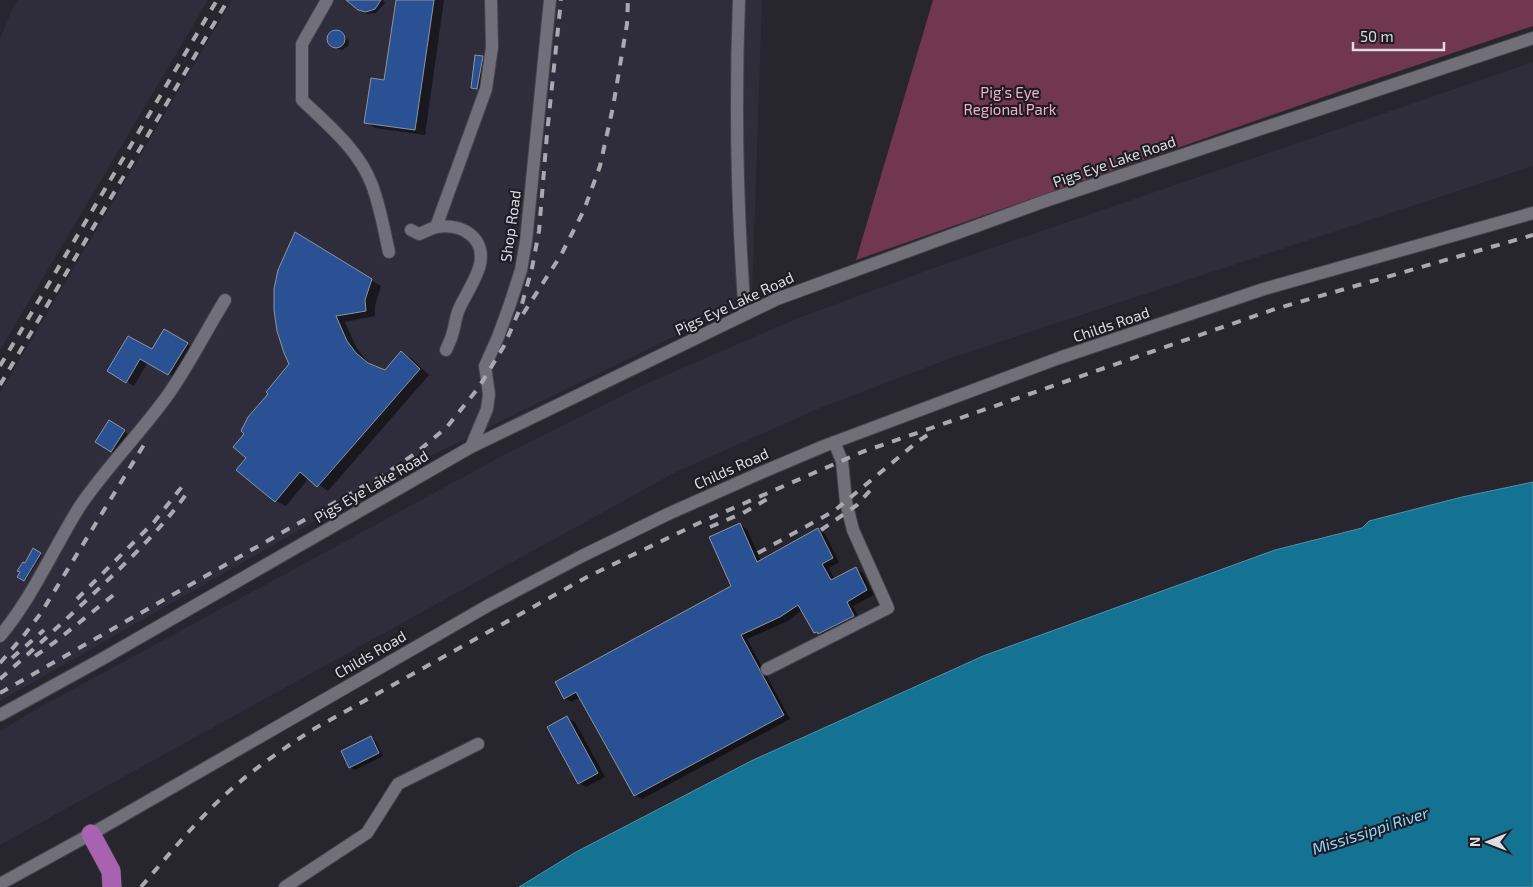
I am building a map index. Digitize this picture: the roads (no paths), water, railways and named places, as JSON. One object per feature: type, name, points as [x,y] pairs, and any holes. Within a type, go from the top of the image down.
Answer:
[{"type":"highway","points":[[91,834],[112,871],[112,887]]},
{"type":"street","points":[[327,0],[302,44],[302,100],[342,139],[356,157],[372,185],[389,252]]},
{"type":"street","points":[[436,227],[486,89],[492,47],[491,0]]},
{"type":"street","name":"Shop Road","points":[[471,447],[487,409],[488,394],[485,366],[498,337],[521,270],[526,241],[550,0]]},
{"type":"street","points":[[739,0],[736,66],[740,251],[745,314]]},
{"type":"street","name":"Pigs Eye Lake Road","points":[[0,715],[471,447],[777,299],[1045,201],[1533,38]]},
{"type":"street","name":"Childs Road","points":[[0,884],[91,834],[458,622],[547,574],[668,514],[758,474],[834,442],[1059,358],[1273,286],[1533,213]]},
{"type":"street","points":[[411,230],[419,234],[436,227],[462,229],[470,234],[482,251],[474,282],[458,311],[446,350]]},
{"type":"street","points":[[0,636],[26,600],[80,507],[170,392],[225,300]]},
{"type":"street","points":[[767,669],[888,608],[852,530],[846,502],[842,461],[834,442]]},
{"type":"street","points":[[285,887],[367,833],[398,784],[478,744]]},
{"type":"water","name":"Mississippi River","points":[[1533,482],[1533,887],[519,887],[576,852],[751,761],[983,656],[1275,550],[1362,528],[1369,521],[1462,497]]},
{"type":"railway","points":[[0,366],[217,0]]},
{"type":"railway","points":[[0,385],[228,0]]},
{"type":"railway","points":[[0,693],[385,474],[416,453],[447,427],[479,387],[504,346],[522,304],[532,268],[539,231],[561,0]]},
{"type":"railway","points":[[523,314],[561,255],[584,210],[600,166],[613,107],[627,24],[628,0]]},
{"type":"railway","points":[[141,887],[186,835],[222,798],[244,778],[312,730],[587,577],[699,523],[862,452],[1275,309],[1533,235]]},
{"type":"railway","points":[[758,553],[834,511],[917,442],[932,432]]},
{"type":"railway","points":[[0,663],[41,613],[145,443]]},
{"type":"railway","points":[[77,599],[154,522],[184,484]]},
{"type":"railway","points":[[821,530],[857,505],[875,485]]},
{"type":"railway","points":[[0,679],[131,558],[168,518],[190,489]]},
{"type":"railway","points":[[710,527],[743,513],[769,498]]},
{"type":"railway","points":[[35,656],[116,593]]},
{"type":"railway","points":[[12,658],[44,630]]},
{"type":"park label","name":"Pig's Eye Regional Park","points":[[1010,100]]}]
